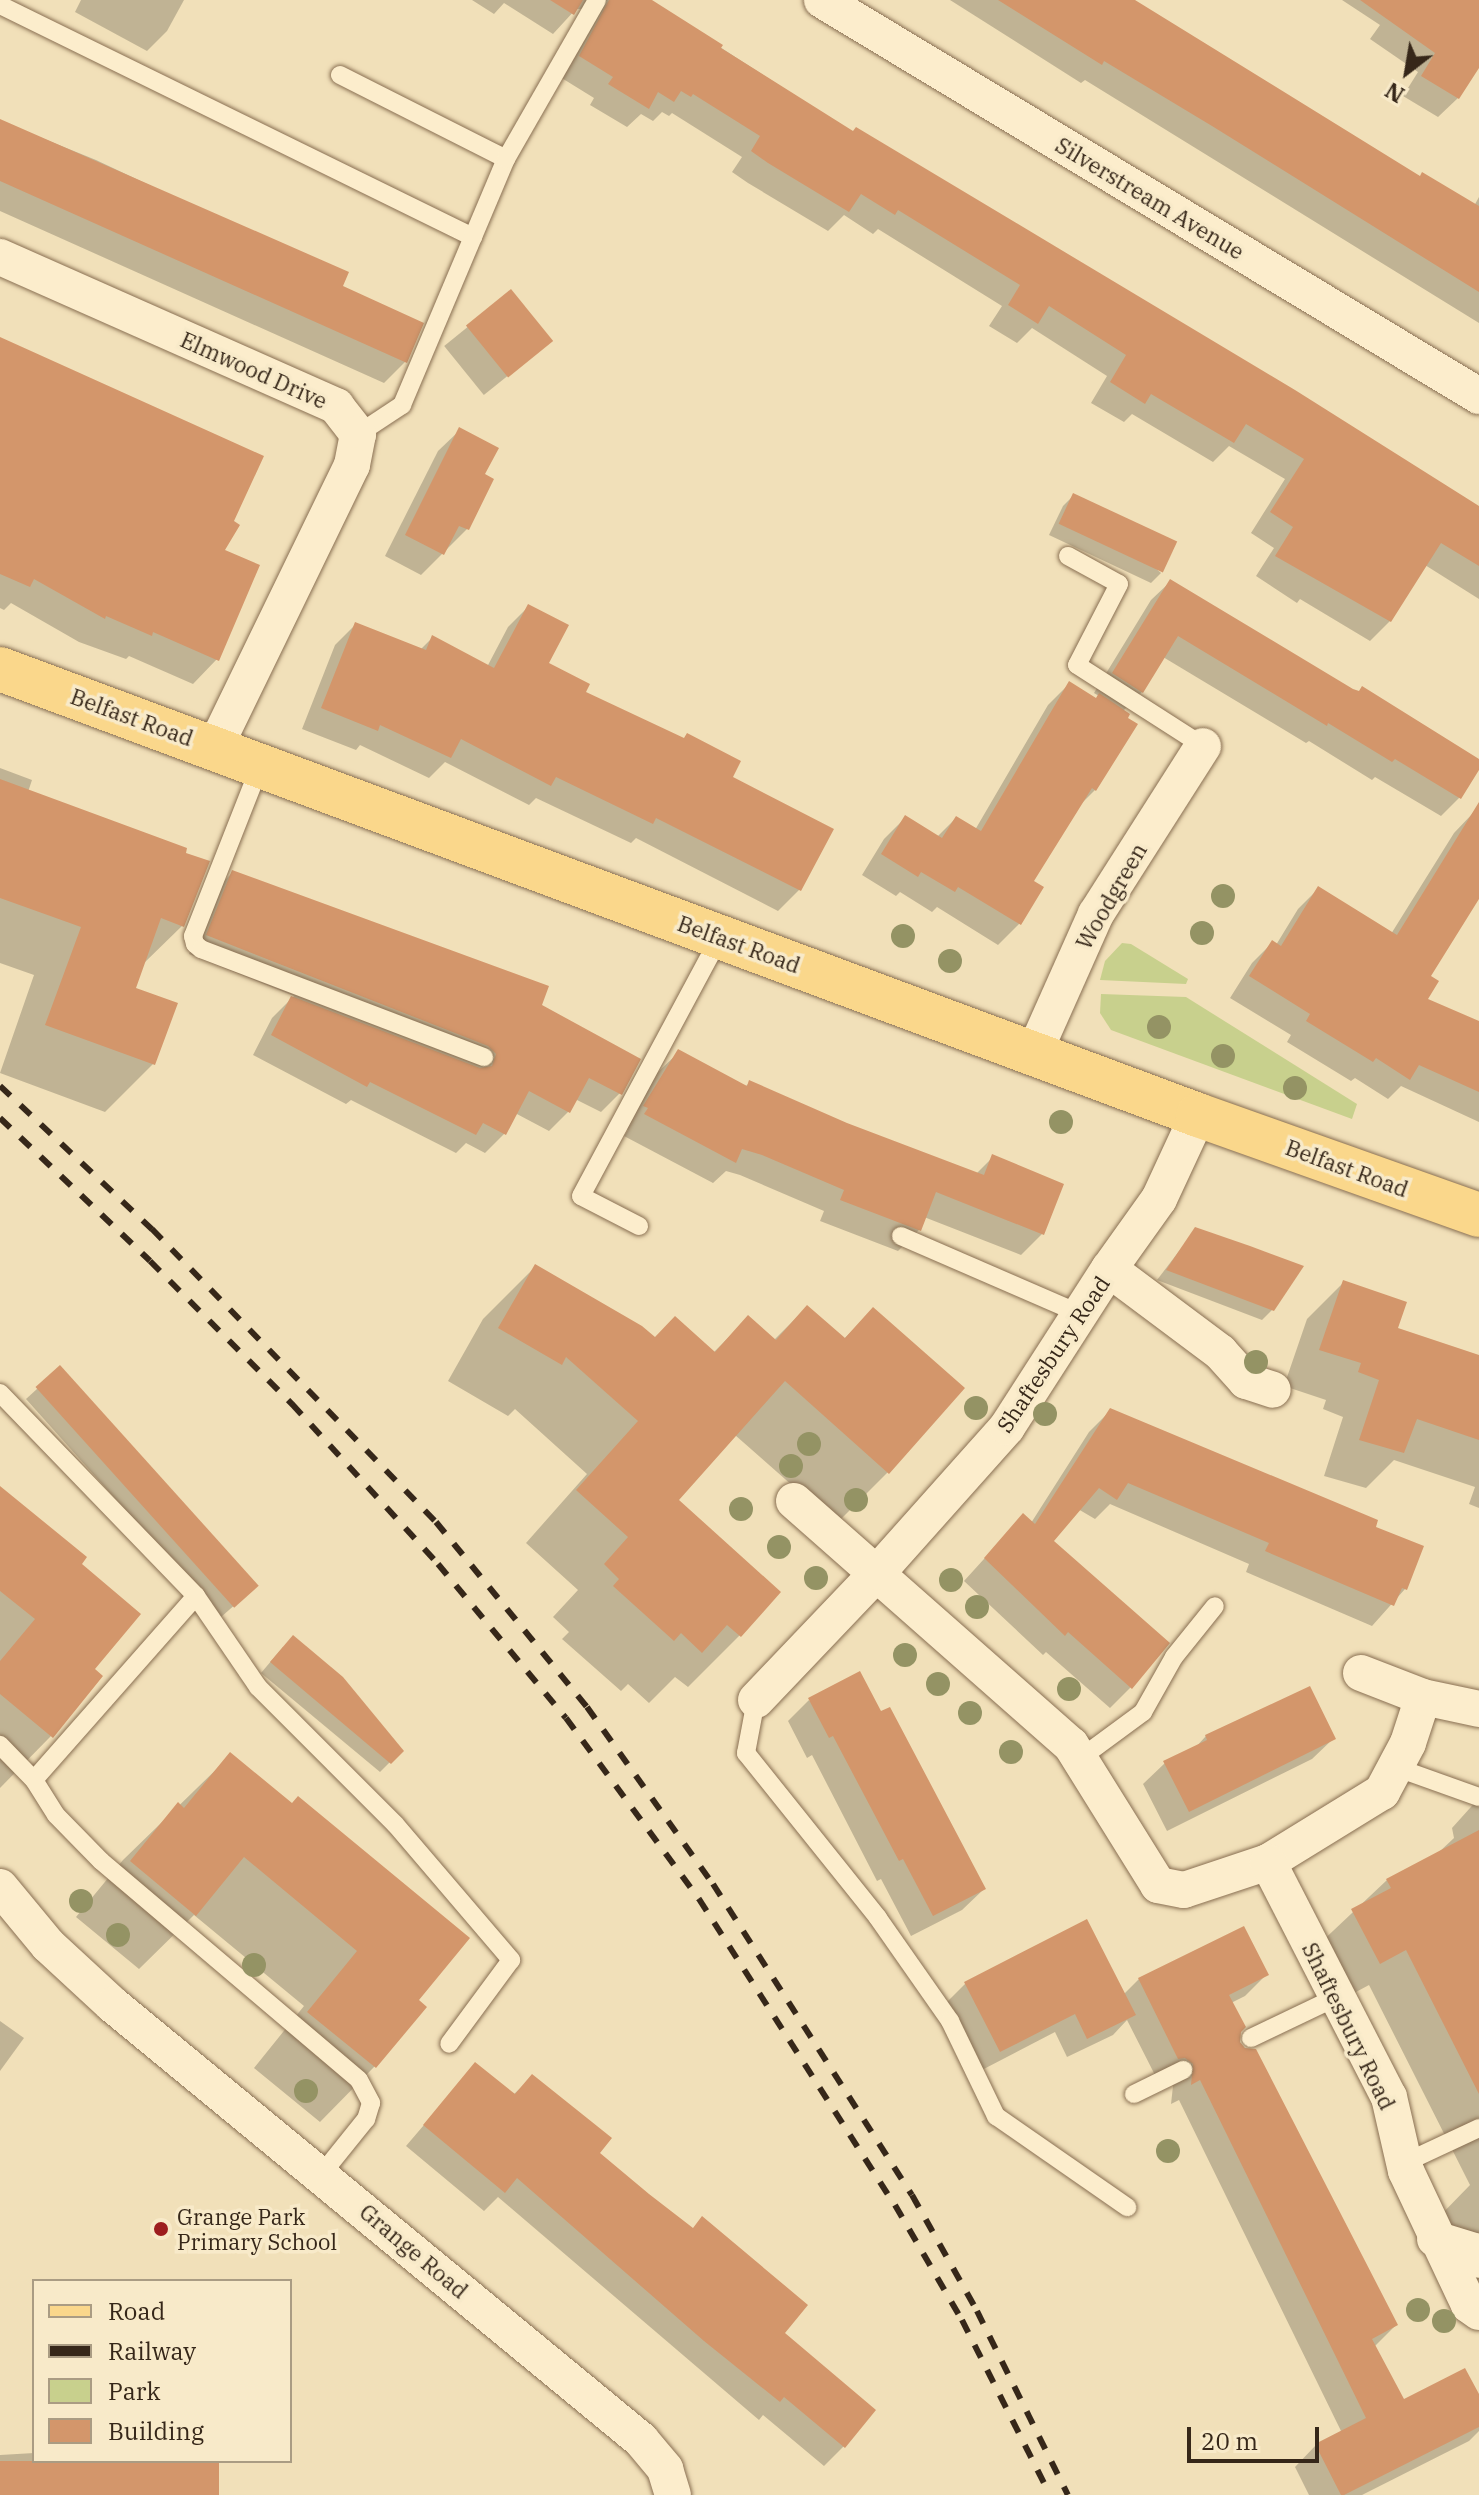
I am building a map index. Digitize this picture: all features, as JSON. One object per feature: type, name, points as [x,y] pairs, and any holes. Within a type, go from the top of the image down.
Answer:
[{"type":"main road","name":"Belfast Road","points":[[0,669],[1198,1115],[1479,1215]]},
{"type":"street","name":"Silverstream Avenue","points":[[822,0],[1479,396]]},
{"type":"street","name":"Elmwood Drive","points":[[0,257],[336,406],[358,434]]},
{"type":"street","points":[[215,747],[352,465],[358,434]]},
{"type":"street","name":"Woodgreen","points":[[1034,1053],[1096,914],[1203,746]]},
{"type":"street","name":"Shaftesbury Road","points":[[756,1700],[878,1572],[1007,1427],[1109,1269],[1159,1199],[1198,1115]]},
{"type":"street","points":[[1109,1269],[1220,1352],[1246,1381],[1273,1390]]},
{"type":"street","points":[[794,1501],[1071,1745],[1158,1885],[1184,1890],[1268,1862],[1382,1792],[1408,1743],[1423,1697]]},
{"type":"street","points":[[1361,1673],[1423,1697],[1479,1709]]},
{"type":"street","name":"Shaftesbury Road","points":[[1268,1862],[1389,2097],[1404,2163],[1435,2239],[1469,2305],[1479,2312]]},
{"type":"street","name":"Grange Road","points":[[0,1887],[48,1945],[113,2005],[641,2440],[665,2469],[673,2495]]},
{"type":"street","points":[[1435,2239],[1474,2251],[1479,2260]]},
{"type":"lane","points":[[358,434],[402,405],[506,159],[597,0]]},
{"type":"lane","points":[[0,5],[473,237]]},
{"type":"lane","points":[[340,75],[506,159]]},
{"type":"lane","points":[[1068,556],[1119,584],[1077,665],[1203,746]]},
{"type":"lane","points":[[261,764],[193,936],[195,944],[201,949],[484,1057]]},
{"type":"lane","points":[[639,1226],[581,1196],[720,937]]},
{"type":"lane","points":[[901,1236],[1080,1314]]},
{"type":"lane","points":[[0,1393],[196,1596],[258,1687],[395,1824],[511,1960],[449,2044]]},
{"type":"lane","points":[[34,1780],[196,1596]]},
{"type":"lane","points":[[1078,1760],[1143,1712],[1174,1657],[1215,1606]]},
{"type":"lane","points":[[756,1700],[746,1753],[878,1918],[950,2021],[996,2116],[1127,2207]]},
{"type":"lane","points":[[0,1745],[34,1780],[56,1815],[101,1861],[359,2080],[371,2103],[366,2119],[321,2175]]},
{"type":"lane","points":[[1395,1767],[1479,1797]]},
{"type":"lane","points":[[1251,2038],[1337,1997]]},
{"type":"lane","points":[[1134,2094],[1183,2070]]},
{"type":"lane","points":[[1404,2163],[1479,2128]]},
{"type":"green space","points":[[1122,943],[1131,944],[1188,979],[1186,984],[1100,980],[1105,961]]},
{"type":"green space","points":[[1101,994],[1186,997],[1357,1104],[1352,1119],[1111,1030],[1100,1013]]},
{"type":"building","points":[[550,0],[583,0],[574,15]]},
{"type":"building","points":[[609,0],[652,0],[723,45],[721,48],[853,131],[856,127],[1295,390],[1479,506],[1479,566],[1441,543],[1391,622],[1275,556],[1293,527],[1270,512],[1304,459],[1246,424],[1234,443],[1151,394],[1145,404],[1110,382],[1126,355],[1049,306],[1038,324],[1008,305],[1020,285],[898,210],[895,215],[861,194],[849,212],[751,151],[760,136],[693,94],[691,97],[681,91],[674,102],[658,92],[649,109],[608,84],[613,77],[579,56]]},
{"type":"building","points":[[998,0],[1135,0],[1420,176],[1422,172],[1479,206],[1479,292],[1212,126],[1104,61],[1102,65]]},
{"type":"building","points":[[1360,0],[1479,0],[1479,68],[1459,99],[1421,76],[1435,53]]},
{"type":"building","points":[[0,119],[349,272],[343,286],[424,323],[407,363],[0,181]]},
{"type":"building","points":[[511,289],[553,341],[508,378],[466,326]]},
{"type":"building","points":[[0,337],[264,456],[234,521],[240,525],[225,550],[260,565],[219,661],[153,632],[152,636],[106,616],[105,619],[34,579],[30,587],[0,574]]},
{"type":"building","points":[[459,427],[499,448],[485,474],[494,479],[469,530],[459,526],[444,555],[405,535]]},
{"type":"building","points":[[1073,493],[1177,542],[1163,572],[1059,524]]},
{"type":"building","points":[[1170,579],[1353,689],[1359,691],[1362,686],[1479,759],[1479,770],[1461,799],[1395,759],[1392,762],[1328,723],[1327,726],[1178,636],[1143,693],[1112,673]]},
{"type":"building","points":[[528,604],[569,625],[549,663],[590,684],[586,692],[684,738],[687,733],[741,761],[733,777],[834,829],[801,891],[656,818],[653,824],[556,777],[551,786],[461,739],[451,758],[380,725],[378,731],[321,708],[355,622],[426,650],[432,635],[494,668]]},
{"type":"building","points":[[1069,681],[1096,698],[1099,693],[1130,714],[1128,718],[1138,724],[1096,791],[1092,788],[1034,881],[1044,887],[1021,925],[958,887],[955,892],[921,872],[918,877],[881,854],[905,815],[942,838],[956,816],[981,831]]},
{"type":"building","points":[[0,779],[187,848],[186,853],[210,861],[184,927],[161,918],[136,988],[178,1003],[155,1065],[45,1025],[81,927],[0,898]]},
{"type":"building","points":[[1479,802],[1479,899],[1431,976],[1439,981],[1428,999],[1479,1021],[1479,1092],[1419,1065],[1410,1080],[1376,1058],[1373,1062],[1306,1021],[1310,1014],[1249,976],[1272,940],[1281,946],[1318,886],[1397,935]]},
{"type":"building","points":[[232,870],[549,986],[542,1005],[641,1059],[622,1095],[589,1078],[570,1113],[529,1091],[506,1135],[483,1123],[476,1135],[370,1082],[367,1087],[271,1035],[291,996],[480,1068],[492,1066],[496,1054],[488,1046],[206,935]]},
{"type":"building","points":[[678,1049],[747,1086],[749,1080],[847,1123],[984,1175],[992,1154],[1064,1184],[1044,1235],[936,1192],[921,1231],[840,1200],[844,1190],[762,1155],[742,1149],[736,1163],[644,1114],[648,1108],[643,1106]]},
{"type":"building","points":[[1195,1227],[1304,1266],[1274,1311],[1166,1270]]},
{"type":"building","points":[[535,1264],[642,1326],[655,1337],[675,1316],[715,1352],[748,1315],[776,1340],[807,1305],[845,1338],[873,1307],[965,1388],[889,1474],[785,1381],[679,1500],[781,1592],[741,1637],[727,1625],[702,1653],[681,1633],[674,1641],[613,1586],[619,1579],[604,1564],[628,1537],[576,1490],[638,1421],[566,1357],[562,1365],[498,1328]]},
{"type":"building","points":[[1343,1280],[1407,1302],[1398,1328],[1479,1355],[1479,1440],[1417,1419],[1404,1453],[1359,1440],[1379,1380],[1358,1372],[1361,1363],[1319,1350]]},
{"type":"building","points":[[60,1365],[259,1586],[234,1608],[35,1387]]},
{"type":"building","points":[[1110,1408],[1378,1520],[1376,1527],[1424,1546],[1407,1590],[1402,1588],[1394,1606],[1265,1551],[1269,1543],[1128,1483],[1117,1500],[1099,1488],[1054,1541],[1170,1643],[1132,1689],[1068,1632],[1065,1636],[984,1558],[1023,1513],[1035,1524]]},
{"type":"building","points":[[0,1486],[87,1557],[82,1564],[141,1614],[95,1669],[103,1676],[53,1738],[0,1694],[0,1661],[35,1619],[0,1591]]},
{"type":"building","points":[[293,1635],[343,1677],[404,1751],[391,1764],[270,1662]]},
{"type":"building","points":[[860,1671],[881,1711],[890,1707],[986,1889],[933,1916],[903,1859],[899,1861],[833,1736],[829,1738],[808,1698]]},
{"type":"building","points":[[1310,1686],[1336,1739],[1189,1812],[1163,1761],[1207,1740],[1205,1735]]},
{"type":"building","points":[[230,1752],[292,1803],[298,1796],[470,1938],[419,2000],[427,2007],[376,2068],[307,2012],[357,1951],[244,1857],[196,1916],[130,1861],[178,1802],[184,1808]]},
{"type":"building","points":[[1479,1830],[1479,2094],[1406,1950],[1380,1964],[1351,1909],[1391,1888],[1386,1879]]},
{"type":"building","points":[[1087,1919],[1136,2015],[1087,2039],[1075,2014],[1000,2052],[964,1982]]},
{"type":"building","points":[[1244,1926],[1269,1975],[1229,1995],[1246,2027],[1241,2032],[1240,2042],[1245,2048],[1256,2049],[1398,2325],[1372,2339],[1404,2399],[1465,2368],[1479,2394],[1479,2427],[1344,2495],[1341,2495],[1315,2444],[1366,2418],[1200,2080],[1191,2085],[1193,2064],[1185,2058],[1178,2059],[1138,1978]]},
{"type":"building","points":[[475,2062],[515,2094],[532,2074],[612,2138],[600,2153],[693,2228],[702,2216],[808,2305],[785,2333],[876,2410],[845,2448],[784,2397],[780,2402],[704,2341],[517,2178],[505,2193],[423,2125]]},
{"type":"building","points":[[0,2461],[219,2463],[219,2495],[0,2495]]},
{"type":"railway","points":[[0,1086],[152,1229],[436,1522],[587,1707],[713,1884],[912,2195],[977,2311],[1068,2495]]},
{"type":"railway","points":[[0,1118],[150,1261],[292,1404],[438,1564],[566,1718],[699,1899],[895,2205],[962,2320],[1050,2495]]},
{"type":"place","name":"Grange Park Primary School","points":[[161,2229]]}]
